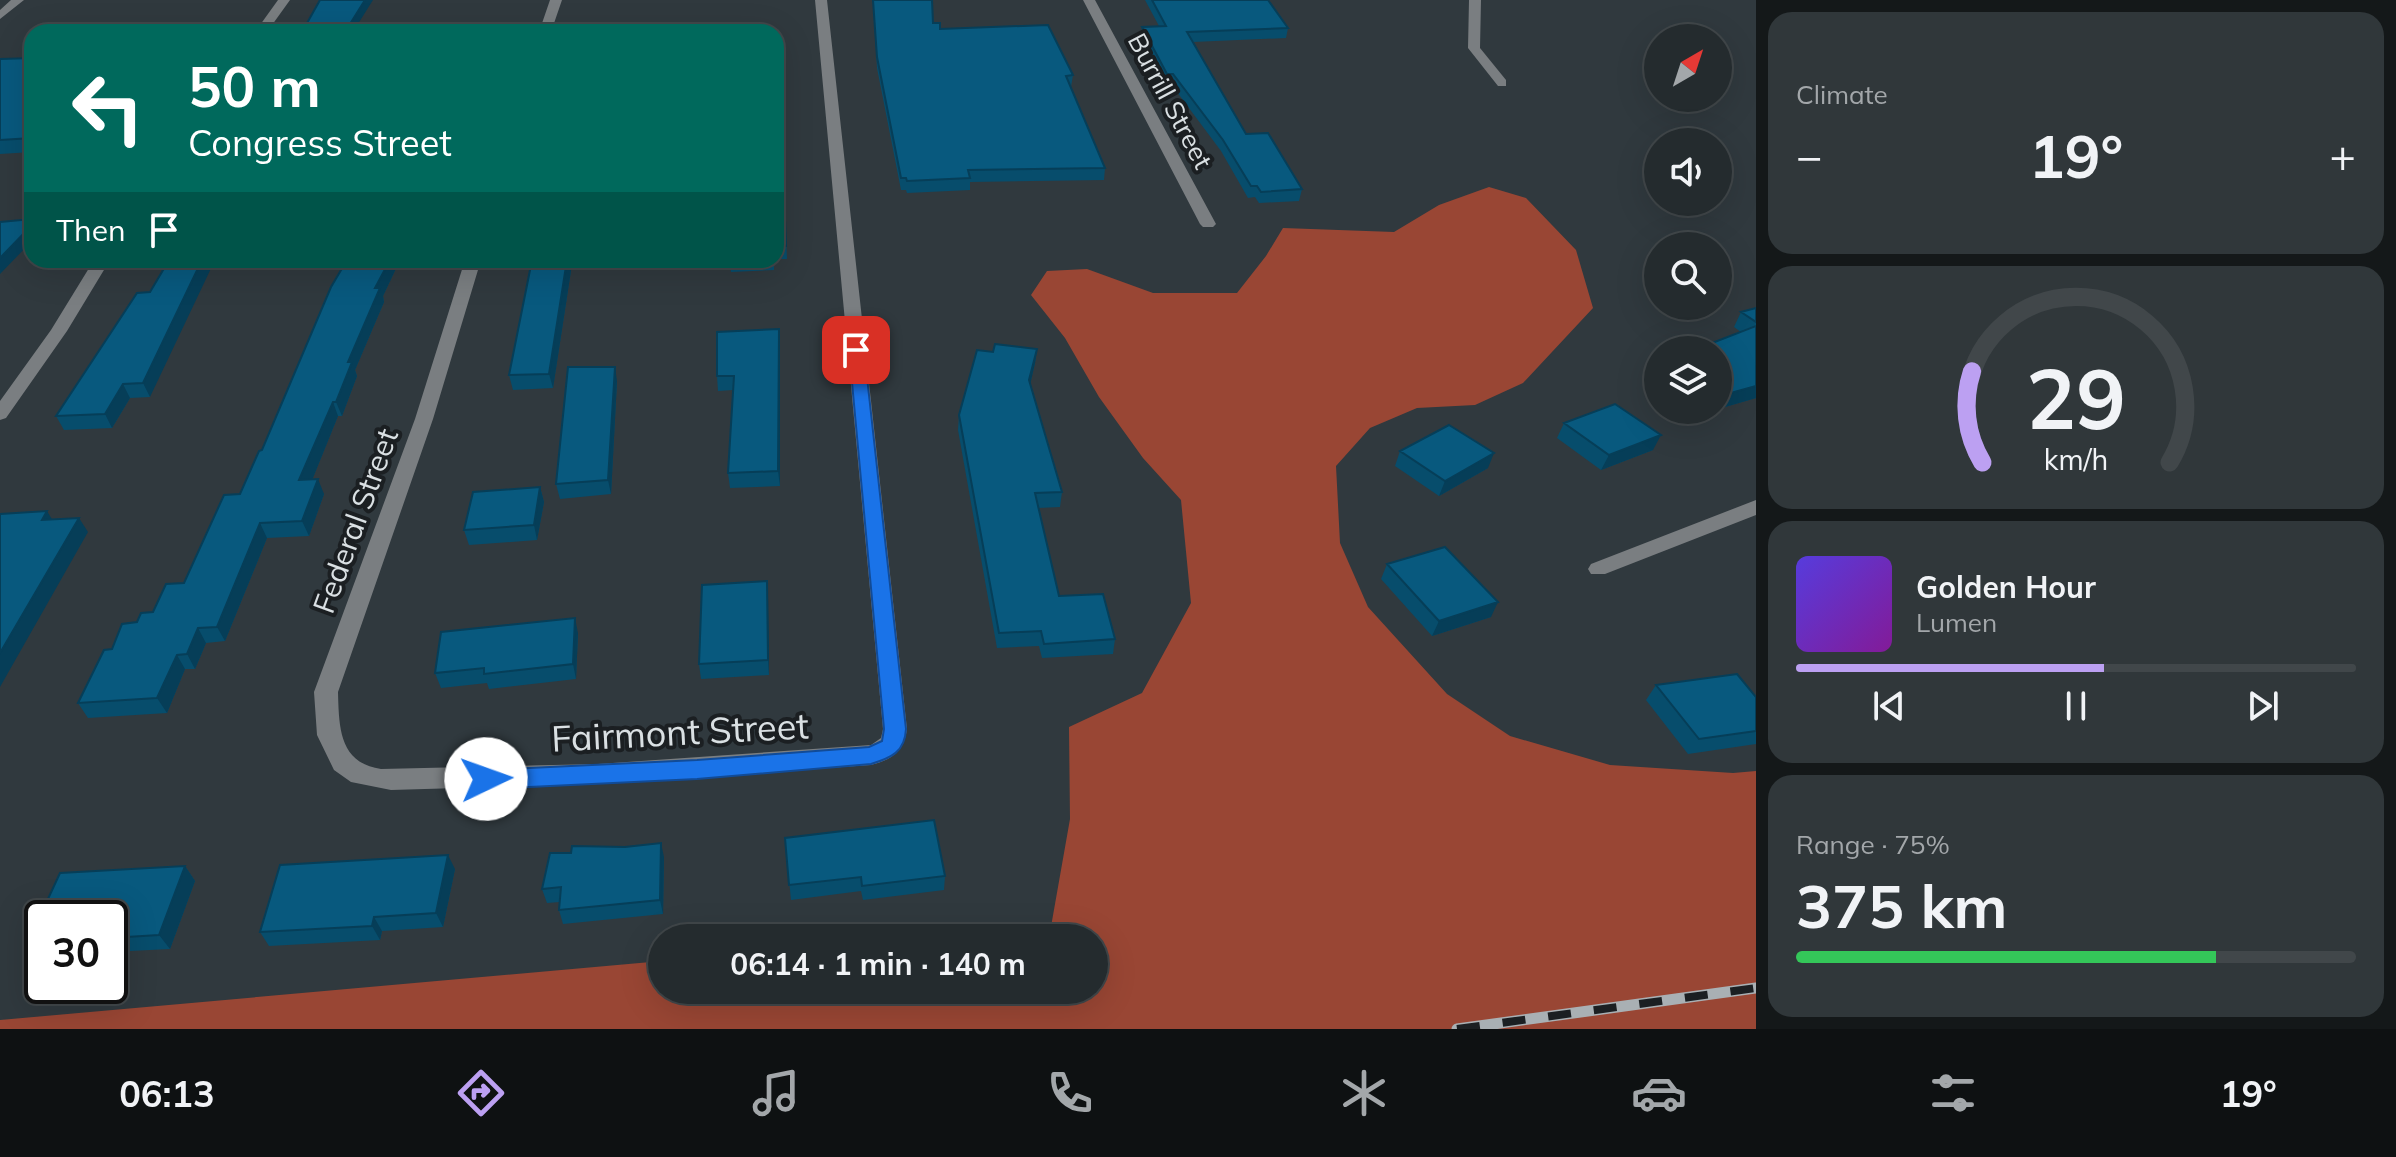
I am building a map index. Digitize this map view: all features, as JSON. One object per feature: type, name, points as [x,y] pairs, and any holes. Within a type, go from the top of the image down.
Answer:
[{"type":"street","points":[[0,16],[18,0]]},
{"type":"street","points":[[267,24],[284,0]]},
{"type":"street","points":[[548,24],[556,0]]},
{"type":"street","name":"Fairmont Street","points":[[378,779],[486,779],[697,769],[871,755],[890,748],[895,729],[821,0]]},
{"type":"street","name":"Burrill Street","points":[[1089,0],[1208,224]]},
{"type":"street","points":[[1475,0],[1474,48],[1502,83]]},
{"type":"street","points":[[0,414],[59,331],[97,268]]},
{"type":"street","name":"Federal Street","points":[[378,779],[351,770],[329,741],[326,692],[424,419],[471,268]]},
{"type":"street","points":[[1598,569],[1756,507]]},
{"type":"shaded area","points":[[1489,187],[1526,198],[1576,250],[1593,308],[1523,383],[1475,405],[1417,408],[1370,428],[1336,466],[1340,543],[1368,607],[1447,694],[1510,736],[1610,765],[1733,773],[1756,771],[1756,1029],[0,1029],[0,1020],[648,962],[648,1004],[1108,1004],[1108,924],[1051,924],[1070,819],[1069,727],[1142,693],[1191,603],[1181,500],[1143,458],[1099,397],[1065,338],[1031,295],[1047,271],[1087,269],[1153,293],[1237,293],[1283,228],[1394,232],[1439,205]]},
{"type":"building","points":[[320,0],[365,0],[350,24],[306,24]]},
{"type":"building","points":[[873,0],[932,0],[933,23],[940,23],[940,29],[1048,25],[1073,75],[1066,76],[1105,168],[968,170],[970,178],[907,181],[901,178],[877,57]]},
{"type":"building","points":[[1152,0],[1268,0],[1288,28],[1187,32],[1246,134],[1268,133],[1302,189],[1261,192],[1257,186],[1251,186],[1223,140],[1173,74],[1167,74],[1142,27],[1166,26]]},
{"type":"building","points":[[24,58],[24,138],[0,140],[0,59]]},
{"type":"building","points":[[784,194],[786,246],[784,246]]},
{"type":"building","points":[[24,220],[24,233],[0,258],[0,222]]},
{"type":"building","points":[[164,268],[198,268],[143,383],[123,384],[105,414],[56,416],[137,293],[150,292]]},
{"type":"building","points":[[342,268],[386,268],[375,288],[380,288],[348,362],[352,362],[336,402],[333,402],[299,480],[318,479],[302,521],[260,523],[217,627],[198,628],[187,654],[177,655],[157,698],[78,703],[104,650],[112,649],[122,624],[137,622],[141,613],[153,612],[166,584],[184,583],[224,495],[240,494],[262,450],[331,287]]},
{"type":"building","points":[[530,268],[566,268],[549,374],[509,375]]},
{"type":"building","points":[[1756,308],[1756,322],[1741,312]]},
{"type":"building","points":[[1756,326],[1756,386],[1732,393],[1732,336]]},
{"type":"building","points":[[779,329],[778,471],[728,473],[734,376],[717,376],[717,332]]},
{"type":"building","points":[[995,344],[1037,349],[1029,380],[1062,492],[1035,493],[1059,596],[1103,594],[1115,639],[1044,644],[1041,631],[999,633],[959,415],[977,350],[993,352]]},
{"type":"building","points":[[568,367],[615,367],[608,480],[556,484]]},
{"type":"building","points":[[1615,404],[1661,435],[1609,455],[1564,423]]},
{"type":"building","points":[[1449,425],[1494,453],[1445,481],[1400,451]]},
{"type":"building","points":[[540,487],[534,525],[464,530],[473,492]]},
{"type":"building","points":[[47,511],[42,520],[79,518],[0,653],[0,514]]},
{"type":"building","points":[[1445,547],[1498,602],[1439,621],[1387,564]]},
{"type":"building","points":[[767,581],[768,660],[699,664],[702,585]]},
{"type":"building","points":[[575,618],[573,664],[484,674],[484,668],[435,673],[441,632]]},
{"type":"building","points":[[1737,674],[1756,697],[1756,731],[1699,739],[1656,685]]},
{"type":"building","points":[[934,820],[945,876],[862,886],[861,877],[789,885],[785,838]]},
{"type":"building","points":[[661,843],[660,900],[559,910],[561,887],[542,889],[550,853],[571,853],[572,846],[625,847]]},
{"type":"building","points":[[448,855],[436,913],[374,917],[372,926],[260,932],[280,865]]},
{"type":"building","points":[[185,866],[159,935],[128,937],[128,900],[47,900],[60,873]]},
{"type":"railway","points":[[1457,1029],[1756,988]]},
{"type":"route","points":[[486,779],[697,769],[871,755],[890,748],[895,729],[856,350]]}]
